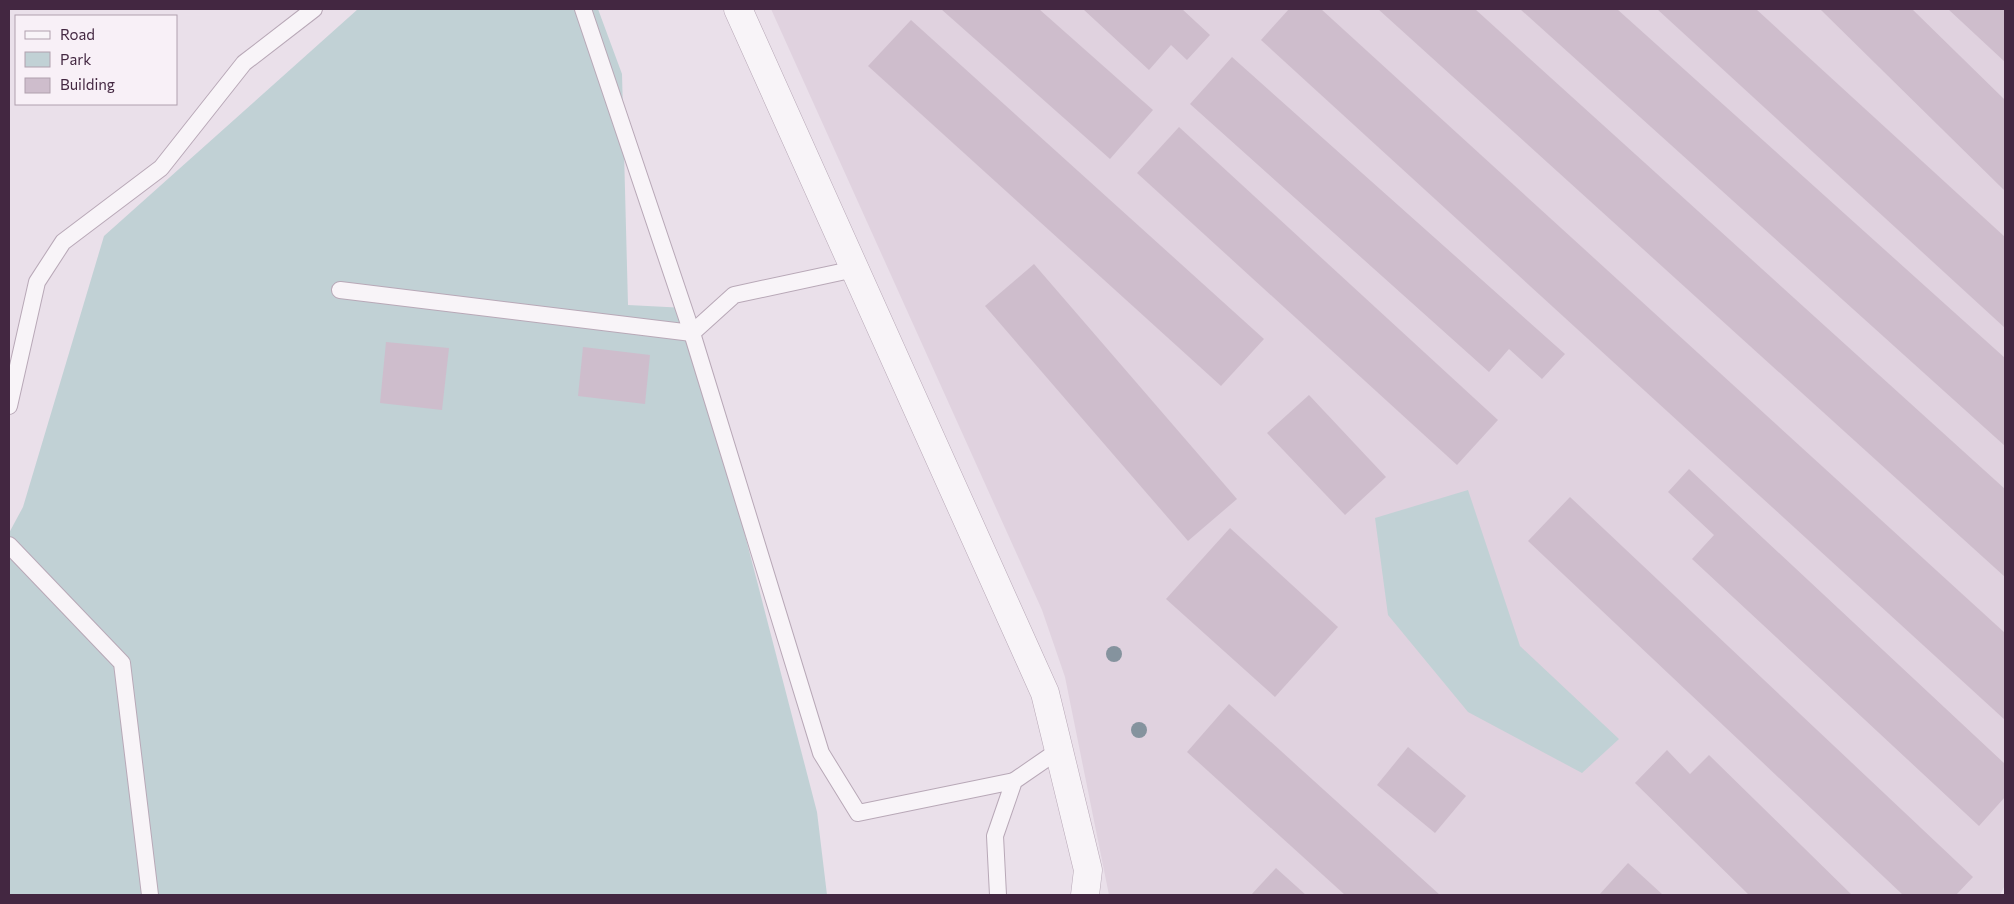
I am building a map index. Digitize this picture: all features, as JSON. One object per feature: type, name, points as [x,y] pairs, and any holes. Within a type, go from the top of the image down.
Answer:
[{"type":"street","points":[[738,9],[1045,693],[1088,870],[1085,895]]},
{"type":"lane","points":[[9,406],[37,282],[63,242],[161,168],[244,63],[314,9]]},
{"type":"lane","points":[[584,9],[692,333],[821,753],[858,813],[1014,781],[1059,750]]},
{"type":"lane","points":[[340,290],[692,333],[734,295],[855,269]]},
{"type":"lane","points":[[9,545],[122,663],[150,895]]},
{"type":"lane","points":[[998,895],[995,836],[1014,781]]},
{"type":"shaded area","points":[[771,9],[2005,9],[2005,885],[2000,895],[1109,895],[1065,677],[1042,610]]},
{"type":"green space","points":[[358,9],[598,9],[622,74],[628,305],[686,308],[817,812],[827,895],[9,895],[9,533],[23,507],[104,236]]},
{"type":"green space","points":[[1468,490],[1520,646],[1619,739],[1582,773],[1468,712],[1388,615],[1375,518]]},
{"type":"building","points":[[941,9],[1039,9],[1153,110],[1110,159]]},
{"type":"building","points":[[1083,9],[1182,9],[1210,35],[1187,60],[1171,45],[1149,70]]},
{"type":"building","points":[[1289,9],[1321,9],[2005,633],[2005,720],[1261,40]]},
{"type":"building","points":[[1378,9],[1475,9],[2005,489],[2005,577]]},
{"type":"building","points":[[1520,9],[1617,9],[2005,358],[2005,446]]},
{"type":"building","points":[[1657,9],[1756,9],[2005,237],[2005,328]]},
{"type":"building","points":[[1820,9],[1912,9],[2005,100],[2005,191]]},
{"type":"building","points":[[1948,9],[2005,9],[2005,62]]},
{"type":"building","points":[[911,20],[1264,339],[1221,386],[868,66]]},
{"type":"building","points":[[1232,57],[1565,354],[1542,379],[1509,349],[1489,372],[1190,104]]},
{"type":"building","points":[[1179,127],[1498,420],[1457,465],[1137,173]]},
{"type":"building","points":[[1034,264],[1237,499],[1188,541],[985,306]]},
{"type":"building","points":[[386,342],[449,348],[442,410],[380,403]]},
{"type":"building","points":[[583,347],[650,355],[645,404],[578,396]]},
{"type":"building","points":[[1309,395],[1386,477],[1345,515],[1267,433]]},
{"type":"building","points":[[1689,469],[2005,764],[2005,797],[1979,826],[1692,559],[1714,535],[1668,492]]},
{"type":"building","points":[[1570,497],[1973,877],[1956,895],[1903,895],[1528,541]]},
{"type":"building","points":[[1230,528],[1338,627],[1275,697],[1166,599]]},
{"type":"building","points":[[1229,704],[1440,895],[1345,895],[1187,752]]},
{"type":"building","points":[[1408,747],[1466,796],[1435,833],[1377,785]]},
{"type":"building","points":[[1667,750],[1690,774],[1709,755],[1852,895],[1749,895],[1635,783]]},
{"type":"building","points":[[1628,863],[1663,895],[1599,895]]},
{"type":"building","points":[[1276,868],[1306,895],[1251,895]]}]
